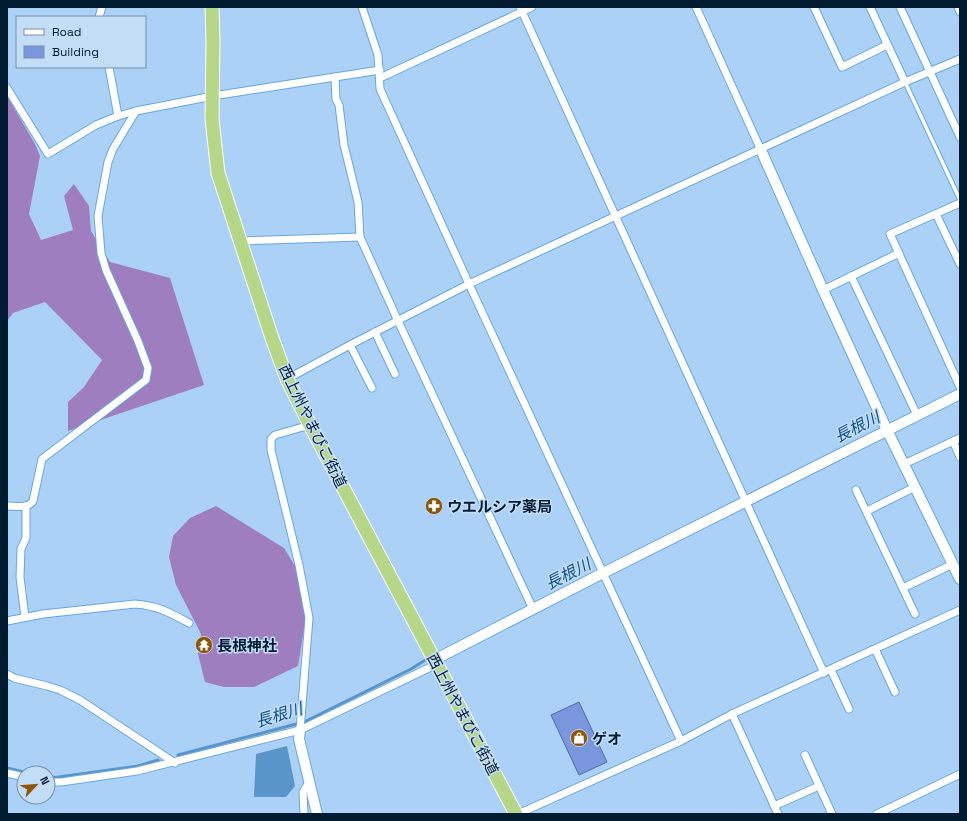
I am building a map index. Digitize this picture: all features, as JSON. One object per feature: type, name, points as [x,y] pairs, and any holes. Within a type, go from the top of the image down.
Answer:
[{"type":"highway","name":"西上州やまびこ街道","points":[[212,7],[212,119],[218,173],[272,338],[287,379],[435,662],[517,814]]},
{"type":"street","points":[[362,7],[378,55],[380,89],[681,741]]},
{"type":"street","points":[[7,88],[48,154],[96,125],[118,116],[136,111],[213,96],[334,77],[380,74],[521,9],[532,7]]},
{"type":"street","points":[[696,7],[887,430],[960,579]]},
{"type":"street","points":[[814,7],[842,68],[887,45]]},
{"type":"street","points":[[870,7],[905,82]]},
{"type":"street","points":[[900,7],[960,138]]},
{"type":"street","points":[[958,7],[960,12]]},
{"type":"street","points":[[521,9],[614,216],[746,501],[828,671],[849,709]]},
{"type":"street","points":[[287,379],[469,284],[905,82],[960,59]]},
{"type":"street","points":[[109,68],[118,116]]},
{"type":"street","points":[[334,77],[336,99],[339,105],[344,145],[358,202],[360,237],[533,609]]},
{"type":"street","points":[[7,506],[26,506],[31,504],[42,459],[146,380],[148,368],[138,341],[106,270],[101,254],[98,216],[108,162],[113,149],[136,111]]},
{"type":"street","points":[[960,202],[890,234],[960,387]]},
{"type":"street","points":[[936,214],[960,264]]},
{"type":"street","points":[[240,241],[360,237]]},
{"type":"street","points":[[823,290],[899,253]]},
{"type":"street","points":[[851,276],[917,415]]},
{"type":"street","points":[[375,332],[395,374]]},
{"type":"street","points":[[350,345],[372,388]]},
{"type":"street","points":[[56,782],[137,771],[175,763],[300,730],[435,662],[603,573],[960,394]]},
{"type":"street","points":[[310,425],[275,435],[271,439],[271,450],[299,565],[309,618],[299,739],[308,782],[317,814]]},
{"type":"street","points":[[904,464],[960,438]]},
{"type":"street","points":[[953,441],[960,457]]},
{"type":"street","points":[[867,511],[915,487]]},
{"type":"street","points":[[856,490],[915,614]]},
{"type":"street","points":[[25,617],[20,577],[21,549],[26,538],[26,506]]},
{"type":"street","points":[[903,588],[953,564]]},
{"type":"street","points":[[7,621],[25,617],[135,604],[148,605],[167,610],[189,623]]},
{"type":"street","points":[[517,814],[681,741],[732,714],[960,610]]},
{"type":"street","points":[[875,649],[895,692]]},
{"type":"street","points":[[7,674],[14,678],[60,690],[80,700],[175,763]]},
{"type":"street","points":[[732,714],[778,814]]},
{"type":"street","points":[[804,755],[832,814]]},
{"type":"street","points":[[877,814],[960,774]]},
{"type":"street","points":[[304,814],[303,792],[308,782]]},
{"type":"street","points":[[774,806],[819,786]]},
{"type":"lane","points":[[905,82],[960,202]]},
{"type":"shaded area","points":[[7,96],[35,144],[40,156],[29,214],[41,240],[73,230],[64,196],[74,184],[89,206],[91,231],[110,262],[170,278],[204,385],[68,431],[68,402],[84,387],[102,360],[45,302],[13,313],[7,321]]},
{"type":"shaded area","points":[[216,506],[284,548],[298,571],[307,611],[298,666],[254,687],[224,687],[205,682],[198,654],[201,634],[176,585],[169,557],[173,536],[190,518]]},
{"type":"water","points":[[287,746],[295,786],[286,797],[254,797],[256,754]]},
{"type":"building","name":"ゲオ","points":[[579,702],[607,762],[579,775],[551,715]]},
{"type":"waterway","name":"長根川","points":[[178,755],[304,722],[411,669],[430,657]]},
{"type":"waterway","name":"長根川","points":[[56,777],[138,766],[158,760]]},
{"type":"waterway","name":"長根川","points":[[7,768],[16,770]]},
{"type":"place","name":"ウエルシア薬局","points":[[434,506]]},
{"type":"place","name":"長根神社","points":[[204,645]]},
{"type":"place","name":"ゲオ","points":[[579,738]]}]
